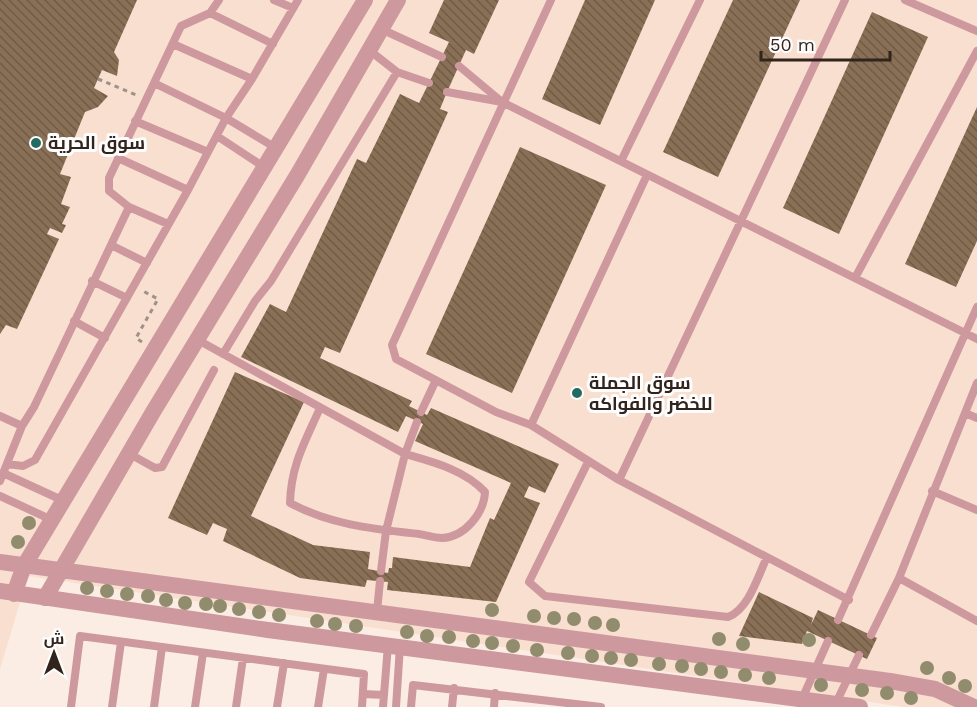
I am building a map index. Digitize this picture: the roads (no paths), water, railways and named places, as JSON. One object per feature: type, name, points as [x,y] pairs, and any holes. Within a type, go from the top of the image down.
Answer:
[{"type":"street","points":[[364,0],[64,501],[7,592],[268,630],[860,707]]},
{"type":"street","points":[[45,598],[196,339],[298,174],[398,0]]},
{"type":"street","points":[[354,17],[381,29]]},
{"type":"street","points":[[345,34],[369,50]]},
{"type":"street","points":[[0,562],[848,676],[935,689],[974,707]]},
{"type":"lane","points":[[168,224],[129,207],[107,188],[109,178],[181,26],[210,13],[219,0]]},
{"type":"lane","points":[[3,473],[35,460],[188,190],[226,118],[252,80],[296,4],[274,0]]},
{"type":"lane","points":[[551,0],[502,102],[392,345],[396,359],[496,412],[531,425],[619,480],[849,600]]},
{"type":"lane","points":[[621,161],[700,0]]},
{"type":"lane","points":[[619,480],[695,324],[845,0]]},
{"type":"lane","points":[[905,0],[977,31]]},
{"type":"lane","points":[[210,13],[273,44]]},
{"type":"lane","points":[[381,29],[442,57]]},
{"type":"lane","points":[[173,44],[252,80]]},
{"type":"lane","points":[[369,50],[397,72],[429,83]]},
{"type":"lane","points":[[855,278],[977,51]]},
{"type":"lane","points":[[459,66],[502,102],[740,223],[977,339]]},
{"type":"lane","points":[[223,354],[255,301],[271,281],[397,72]]},
{"type":"lane","points":[[154,83],[226,118],[276,148]]},
{"type":"lane","points":[[447,92],[502,102]]},
{"type":"lane","points":[[135,122],[208,152]]},
{"type":"lane","points":[[217,136],[264,167]]},
{"type":"lane","points":[[118,158],[188,190]]},
{"type":"lane","points":[[531,425],[647,175]]},
{"type":"lane","points":[[3,473],[22,426],[34,407],[129,207]]},
{"type":"lane","points":[[111,245],[147,263]]},
{"type":"lane","points":[[92,281],[127,298]]},
{"type":"lane","points":[[838,620],[849,600],[977,307]]},
{"type":"lane","points":[[74,321],[105,338]]},
{"type":"lane","points":[[196,339],[405,454],[439,464],[475,482],[485,492],[480,512],[462,532],[442,538],[343,524],[290,503],[291,478],[297,457],[320,408]]},
{"type":"lane","points":[[128,453],[155,468],[162,467],[214,370]]},
{"type":"lane","points":[[421,412],[436,380]]},
{"type":"lane","points":[[871,635],[899,578],[977,383]]},
{"type":"lane","points":[[965,413],[977,418]]},
{"type":"lane","points":[[0,416],[22,426]]},
{"type":"lane","points":[[381,571],[386,531],[405,454],[417,422]]},
{"type":"lane","points":[[588,462],[529,582],[545,596],[728,617],[737,614],[743,606],[767,557]]},
{"type":"lane","points":[[3,473],[64,501]]},
{"type":"lane","points":[[932,491],[977,510]]},
{"type":"lane","points":[[0,496],[52,520]]},
{"type":"lane","points":[[899,578],[977,621]]},
{"type":"lane","points":[[377,611],[380,581]]},
{"type":"lane","points":[[71,707],[80,636],[364,674],[362,707]]},
{"type":"lane","points":[[818,703],[812,672],[828,641]]},
{"type":"lane","points":[[112,707],[121,642]]},
{"type":"lane","points":[[394,645],[396,707]]},
{"type":"lane","points":[[383,707],[394,645]]},
{"type":"lane","points":[[154,707],[162,647]]},
{"type":"lane","points":[[195,707],[202,652]]},
{"type":"lane","points":[[818,703],[848,676],[859,655]]},
{"type":"lane","points":[[236,707],[243,658]]},
{"type":"lane","points":[[277,707],[284,663]]},
{"type":"lane","points":[[318,707],[324,669]]},
{"type":"lane","points":[[411,707],[413,685],[495,693],[537,703],[601,707]]},
{"type":"lane","points":[[452,707],[454,688]]},
{"type":"lane","points":[[494,707],[495,693]]},
{"type":"lane","points":[[363,694],[384,695]]},
{"type":"lane","points":[[397,694],[412,696]]},
{"type":"place","name":"سوق الحرية","points":[[36,143]]},
{"type":"place","name":"سوق الجملة للخضر والفواكه","points":[[577,393]]}]
